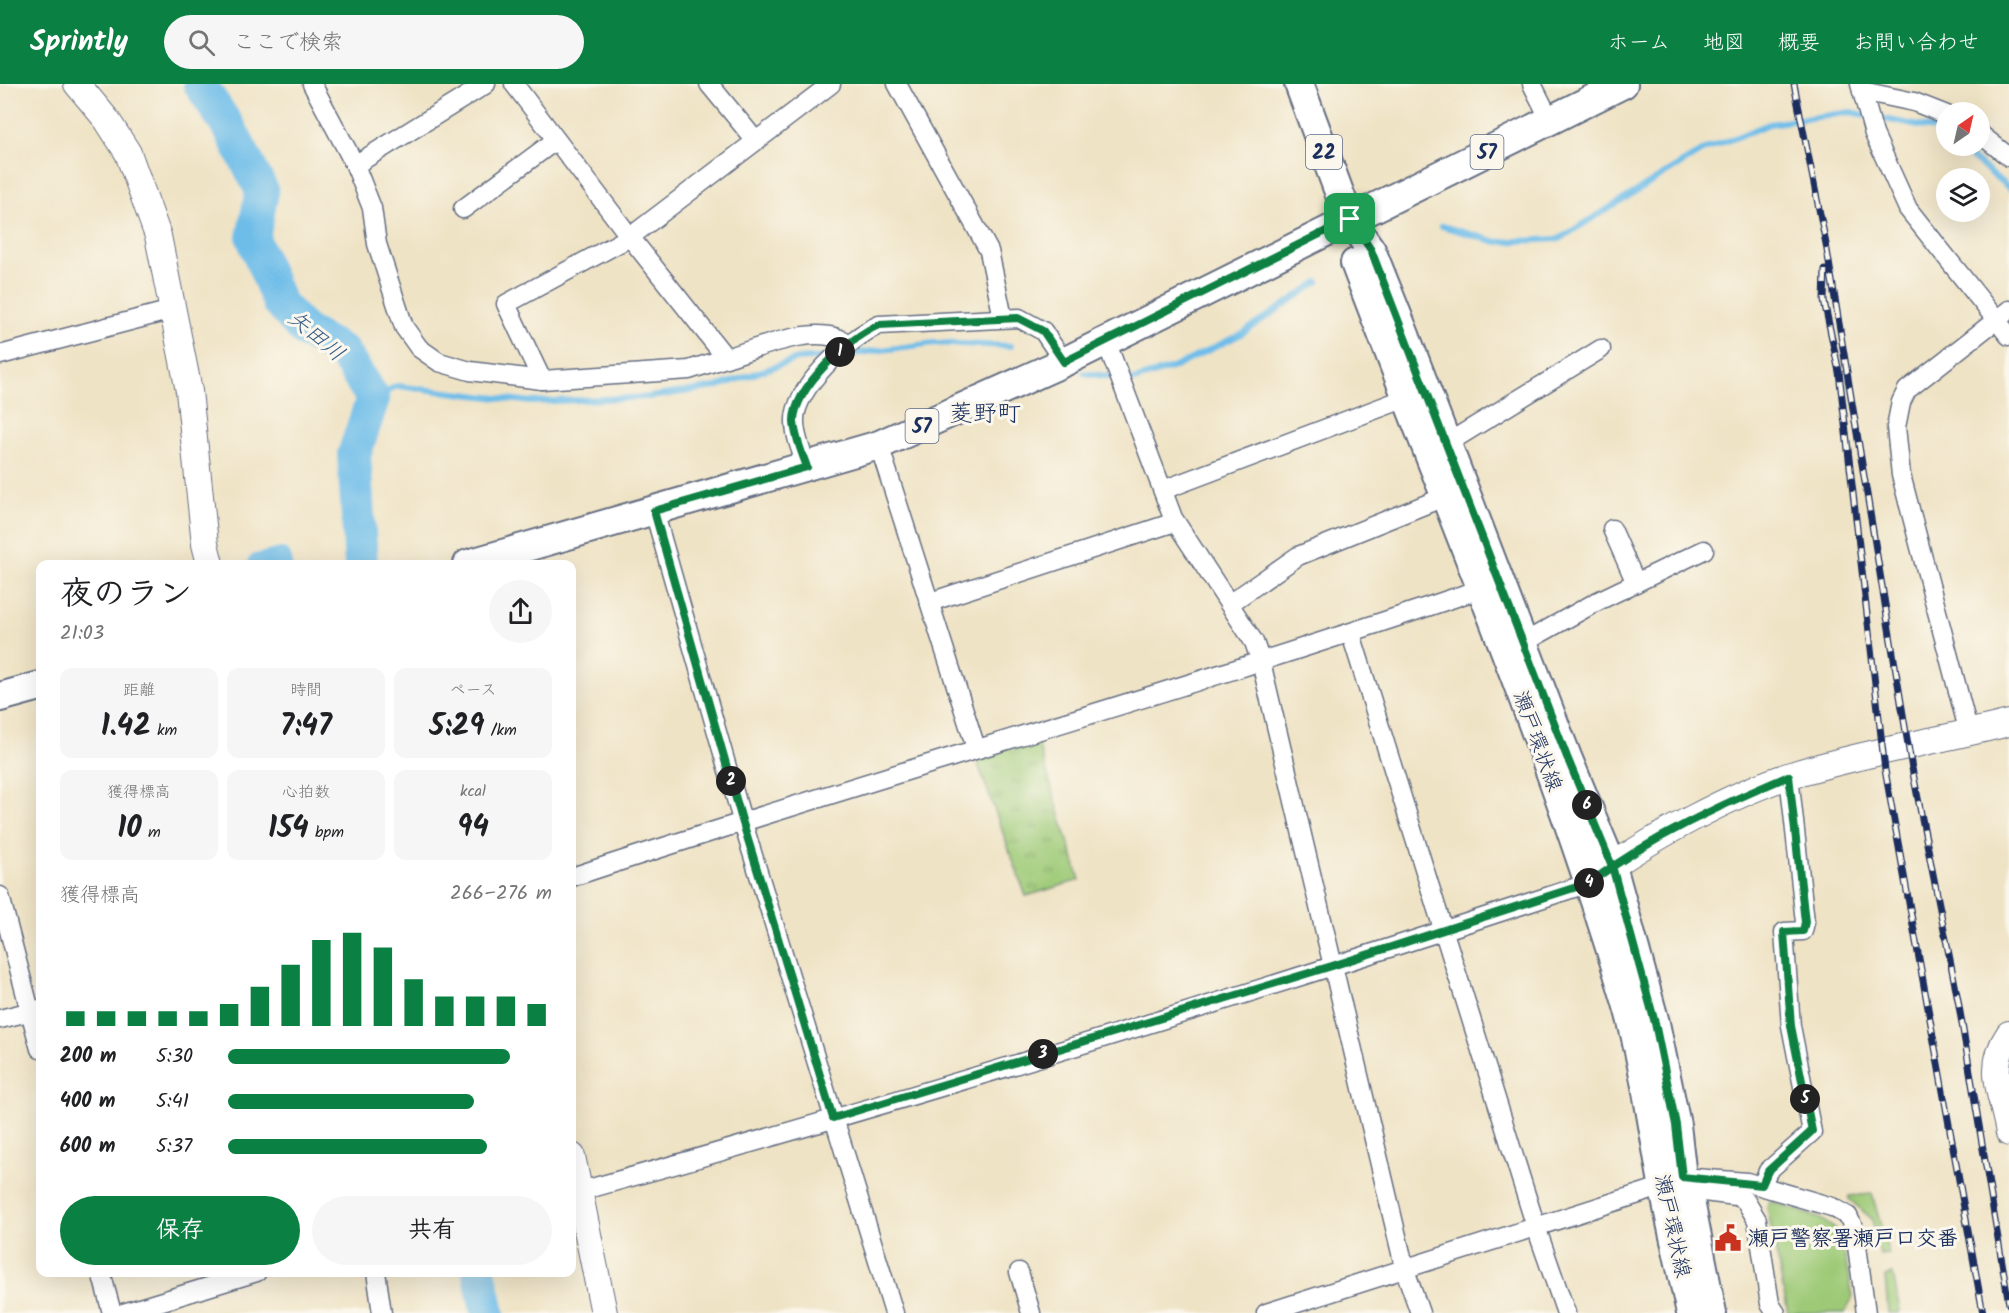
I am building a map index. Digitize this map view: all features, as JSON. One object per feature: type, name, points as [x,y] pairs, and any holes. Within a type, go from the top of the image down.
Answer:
[{"type":"main road","name":"瀬戸環状線","points":[[1299,84],[1350,219],[1371,250],[1523,644],[1612,866],[1655,1023],[1676,1125],[1678,1184],[1691,1313]]},
{"type":"main road","name":"57","points":[[482,560],[879,445],[1064,362],[1109,349],[1350,219],[1623,84]]},
{"type":"main road","name":"瀬戸環状線","points":[[1350,219],[1350,250],[1529,716],[1589,883],[1628,1006],[1646,1083],[1678,1184],[1712,1313]]},
{"type":"main road","points":[[0,697],[36,687]]},
{"type":"street","points":[[78,84],[107,120],[128,153],[158,236],[189,391],[205,544],[209,560]]},
{"type":"street","points":[[312,84],[355,165],[372,208],[377,244],[404,327],[419,348],[439,362],[470,371],[542,380],[689,369],[772,344],[826,334],[838,336],[849,344]]},
{"type":"street","points":[[355,165],[486,84]]},
{"type":"street","points":[[514,84],[630,237],[726,358]]},
{"type":"street","points":[[710,84],[755,140]]},
{"type":"street","points":[[542,380],[506,304],[630,237],[831,84]]},
{"type":"street","points":[[897,84],[989,251],[1003,318]]},
{"type":"street","points":[[1532,84],[1550,120]]},
{"type":"street","points":[[1861,87],[1936,111]]},
{"type":"street","points":[[1861,87],[1874,134],[1908,209],[2003,316],[2009,336]]},
{"type":"street","points":[[463,209],[556,140]]},
{"type":"street","points":[[1990,142],[2009,157]]},
{"type":"street","points":[[0,355],[172,310]]},
{"type":"street","points":[[1970,733],[1901,475],[1896,427],[1900,402],[1907,390],[2003,316]]},
{"type":"street","points":[[807,467],[794,421],[798,402],[822,371],[849,344],[862,332],[879,325],[1018,318],[1043,331],[1064,362]]},
{"type":"street","points":[[1109,349],[1175,522],[1254,642],[1261,662],[1405,1270],[1420,1313]]},
{"type":"street","points":[[1446,444],[1601,349]]},
{"type":"street","points":[[1162,490],[1406,398]]},
{"type":"street","points":[[879,445],[976,748]]},
{"type":"street","points":[[1229,604],[1298,556],[1444,497]]},
{"type":"street","points":[[654,511],[742,820],[894,1313]]},
{"type":"street","points":[[930,602],[1175,522]]},
{"type":"street","points":[[1612,529],[1636,583]]},
{"type":"street","points":[[1523,644],[1636,583],[1704,550]]},
{"type":"street","points":[[576,876],[742,820],[1350,634],[1480,589]]},
{"type":"street","points":[[1350,634],[1536,1227],[1566,1313]]},
{"type":"street","points":[[580,1191],[833,1118],[1444,931],[1589,883],[1612,866],[1693,819],[1789,776],[1859,756],[2009,723]]},
{"type":"street","points":[[1762,1185],[1768,1171],[1812,1131],[1791,1026],[1784,932],[1803,931],[1805,922],[1789,776]]},
{"type":"street","points":[[0,896],[35,1010],[0,1020]]},
{"type":"street","points":[[2009,1034],[1997,1052],[1995,1070],[2007,1105],[2009,1133]]},
{"type":"street","points":[[576,1174],[604,1313]]},
{"type":"street","points":[[1678,1184],[1736,1196],[1745,1200],[1752,1209],[1756,1220],[1770,1304],[1776,1313]]},
{"type":"street","points":[[1266,1313],[1678,1184],[1762,1185],[1794,1198],[1832,1207],[1848,1216],[1855,1231],[1866,1313]]},
{"type":"street","points":[[1019,1272],[1031,1313]]},
{"type":"street","points":[[102,1277],[112,1313]]},
{"type":"street","points":[[123,1313],[240,1277]]},
{"type":"street","points":[[377,1277],[382,1313]]},
{"type":"green space","points":[[1036,737],[1080,880],[1026,896],[975,756]]},
{"type":"green space","points":[[1872,1194],[1889,1254],[1880,1255],[1872,1219],[1849,1199],[1849,1196]]},
{"type":"green space","points":[[1770,1201],[1821,1219],[1835,1229],[1841,1239],[1853,1297],[1845,1313],[1788,1313],[1767,1207]]},
{"type":"green space","points":[[1893,1274],[1899,1313],[1888,1313],[1885,1276]]},
{"type":"waterway","name":"矢田川","points":[[200,84],[231,131],[262,191],[253,238],[279,303],[305,331],[342,351],[373,398],[354,455],[361,560]]},
{"type":"waterway","points":[[1442,226],[1497,242],[1559,239],[1702,151],[1769,124],[1851,112],[1936,130]]},
{"type":"waterway","points":[[1969,156],[2009,188]]},
{"type":"waterway","points":[[1084,373],[1134,380],[1175,367],[1243,333],[1318,282]]},
{"type":"waterway","points":[[844,355],[934,343],[1011,346]]},
{"type":"waterway","points":[[373,398],[397,386],[532,402],[649,397],[716,387],[797,359],[828,357]]},
{"type":"waterway","points":[[273,560],[281,558],[282,560]]},
{"type":"waterway","name":"矢田川","points":[[480,1277],[488,1313]]},
{"type":"railway","points":[[1794,84],[1826,244],[1911,763],[1958,1000],[2009,1304]]},
{"type":"railway","points":[[1825,270],[1824,301],[1839,372],[1885,770],[1983,1313]]},
{"type":"place","name":"瀬戸警察署瀬戸口交番","points":[[1728,1238]]},
{"type":"district","name":"菱野町","points":[[985,413]]},
{"type":"route","points":[[1350,219],[1064,362],[1043,331],[1018,318],[879,325],[862,332],[807,387],[798,402],[794,421],[807,467],[654,511],[742,820],[833,1118],[1332,966],[1589,883],[1612,866],[1693,819],[1789,776],[1795,814],[1805,922],[1803,931],[1784,932],[1791,1026],[1812,1131],[1768,1171],[1762,1185],[1682,1177],[1676,1125],[1655,1023],[1612,866],[1567,757],[1371,250],[1350,219]]}]
